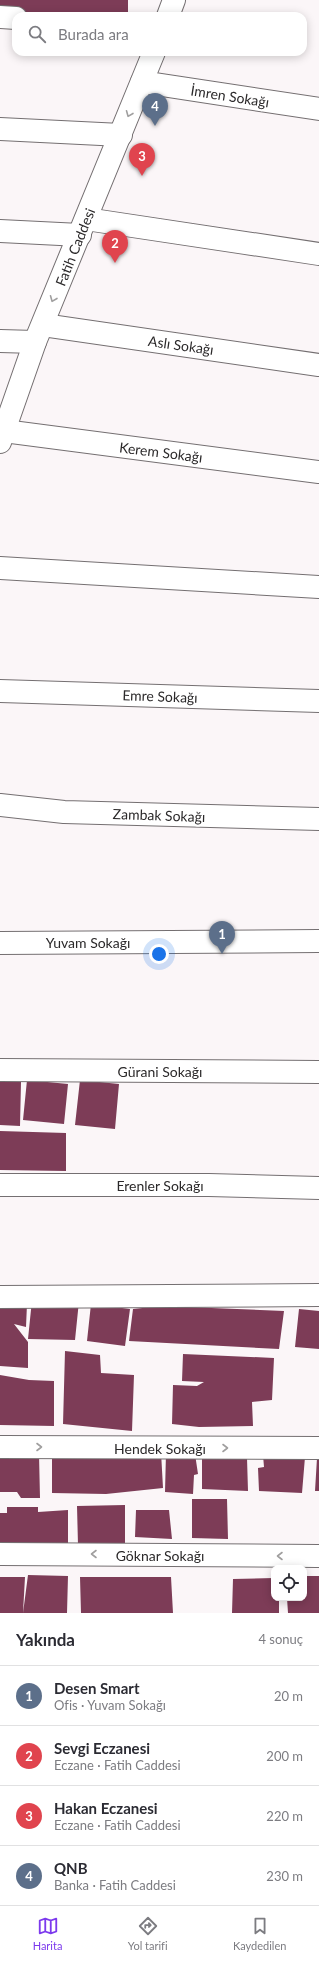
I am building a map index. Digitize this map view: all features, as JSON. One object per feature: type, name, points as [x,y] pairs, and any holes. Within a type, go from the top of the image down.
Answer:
[{"type":"street","points":[[170,12],[174,0]]},
{"type":"street","points":[[0,17],[12,18]]},
{"type":"street","name":"Fatih Caddesi","points":[[2,437],[39,334],[152,56]]},
{"type":"street","name":"İmren Sokağı","points":[[142,82],[319,109]]},
{"type":"street","points":[[0,129],[121,135]]},
{"type":"street","points":[[0,231],[83,227],[319,254]]},
{"type":"street","name":"Aslı Sokağı","points":[[0,341],[39,334],[319,365]]},
{"type":"street","name":"Kerem Sokağı","points":[[2,437],[319,472]]},
{"type":"street","points":[[0,568],[319,587]]},
{"type":"street","name":"Emre Sokağı","points":[[0,691],[319,701]]},
{"type":"street","name":"Zambak Sokağı","points":[[0,806],[64,812],[319,819]]},
{"type":"street","name":"Yuvam Sokağı","points":[[0,943],[319,941]]},
{"type":"street","name":"Gürani Sokağı","points":[[0,1070],[319,1072]]},
{"type":"street","name":"Erenler Sokağı","points":[[0,1185],[209,1185],[319,1188]]},
{"type":"street","points":[[0,1297],[319,1295]]},
{"type":"street","name":"Hendek Sokağı","points":[[0,1447],[319,1448]]},
{"type":"street","name":"Göknar Sokağı","points":[[0,1554],[319,1556]]},
{"type":"building","points":[[0,0],[128,0],[128,12],[0,13]]},
{"type":"building","points":[[27,1080],[68,1084],[64,1124],[23,1120]]},
{"type":"building","points":[[80,1080],[119,1084],[115,1129],[75,1125]]},
{"type":"building","points":[[0,1082],[21,1082],[20,1126],[0,1125]]},
{"type":"building","points":[[0,1131],[66,1133],[66,1171],[0,1170]]},
{"type":"building","points":[[32,1300],[79,1301],[75,1340],[28,1339]]},
{"type":"building","points":[[0,1304],[27,1304],[26,1327],[14,1324],[28,1342],[28,1368],[0,1366]]},
{"type":"building","points":[[91,1304],[130,1309],[125,1346],[87,1341]]},
{"type":"building","points":[[161,1306],[284,1311],[279,1349],[129,1341],[133,1309]]},
{"type":"building","points":[[299,1309],[319,1311],[319,1349],[295,1347]]},
{"type":"building","points":[[65,1351],[100,1355],[101,1373],[134,1375],[132,1431],[63,1424]]},
{"type":"building","points":[[183,1354],[274,1358],[272,1400],[252,1402],[253,1426],[199,1427],[172,1424],[173,1385],[197,1386],[204,1382],[182,1381]]},
{"type":"building","points":[[0,1375],[29,1380],[54,1381],[54,1426],[0,1425]]},
{"type":"building","points":[[161,1452],[163,1488],[106,1494],[52,1493],[52,1453]]},
{"type":"building","points":[[166,1453],[195,1454],[198,1474],[194,1475],[193,1494],[165,1492]]},
{"type":"building","points":[[39,1454],[40,1498],[21,1498],[17,1492],[0,1492],[0,1456]]},
{"type":"building","points":[[263,1455],[305,1457],[302,1493],[259,1491],[258,1468],[264,1467]]},
{"type":"building","points":[[202,1458],[247,1458],[248,1491],[202,1489]]},
{"type":"building","points":[[317,1458],[319,1458],[319,1491],[315,1491]]},
{"type":"building","points":[[192,1499],[227,1499],[228,1539],[192,1538]]},
{"type":"building","points":[[125,1505],[125,1545],[78,1545],[77,1506]]},
{"type":"building","points":[[7,1507],[38,1507],[38,1512],[68,1510],[68,1543],[0,1545],[0,1513],[7,1513]]},
{"type":"building","points":[[136,1510],[169,1510],[172,1539],[135,1537]]},
{"type":"building","points":[[28,1575],[68,1576],[67,1613],[23,1613]]},
{"type":"building","points":[[307,1576],[319,1576],[319,1613],[288,1613],[287,1601],[307,1601]]},
{"type":"building","points":[[0,1577],[25,1577],[23,1613],[0,1613]]},
{"type":"building","points":[[80,1577],[171,1577],[173,1613],[81,1613]]},
{"type":"building","points":[[271,1578],[271,1601],[279,1601],[279,1613],[232,1613],[233,1579]]},
{"type":"place","name":"QNB","points":[[155,126]]},
{"type":"place","name":"Hakan Eczanesi","points":[[142,176]]},
{"type":"place","name":"Sevgi Eczanesi","points":[[115,263]]},
{"type":"place","name":"Desen Smart","points":[[222,954]]}]
